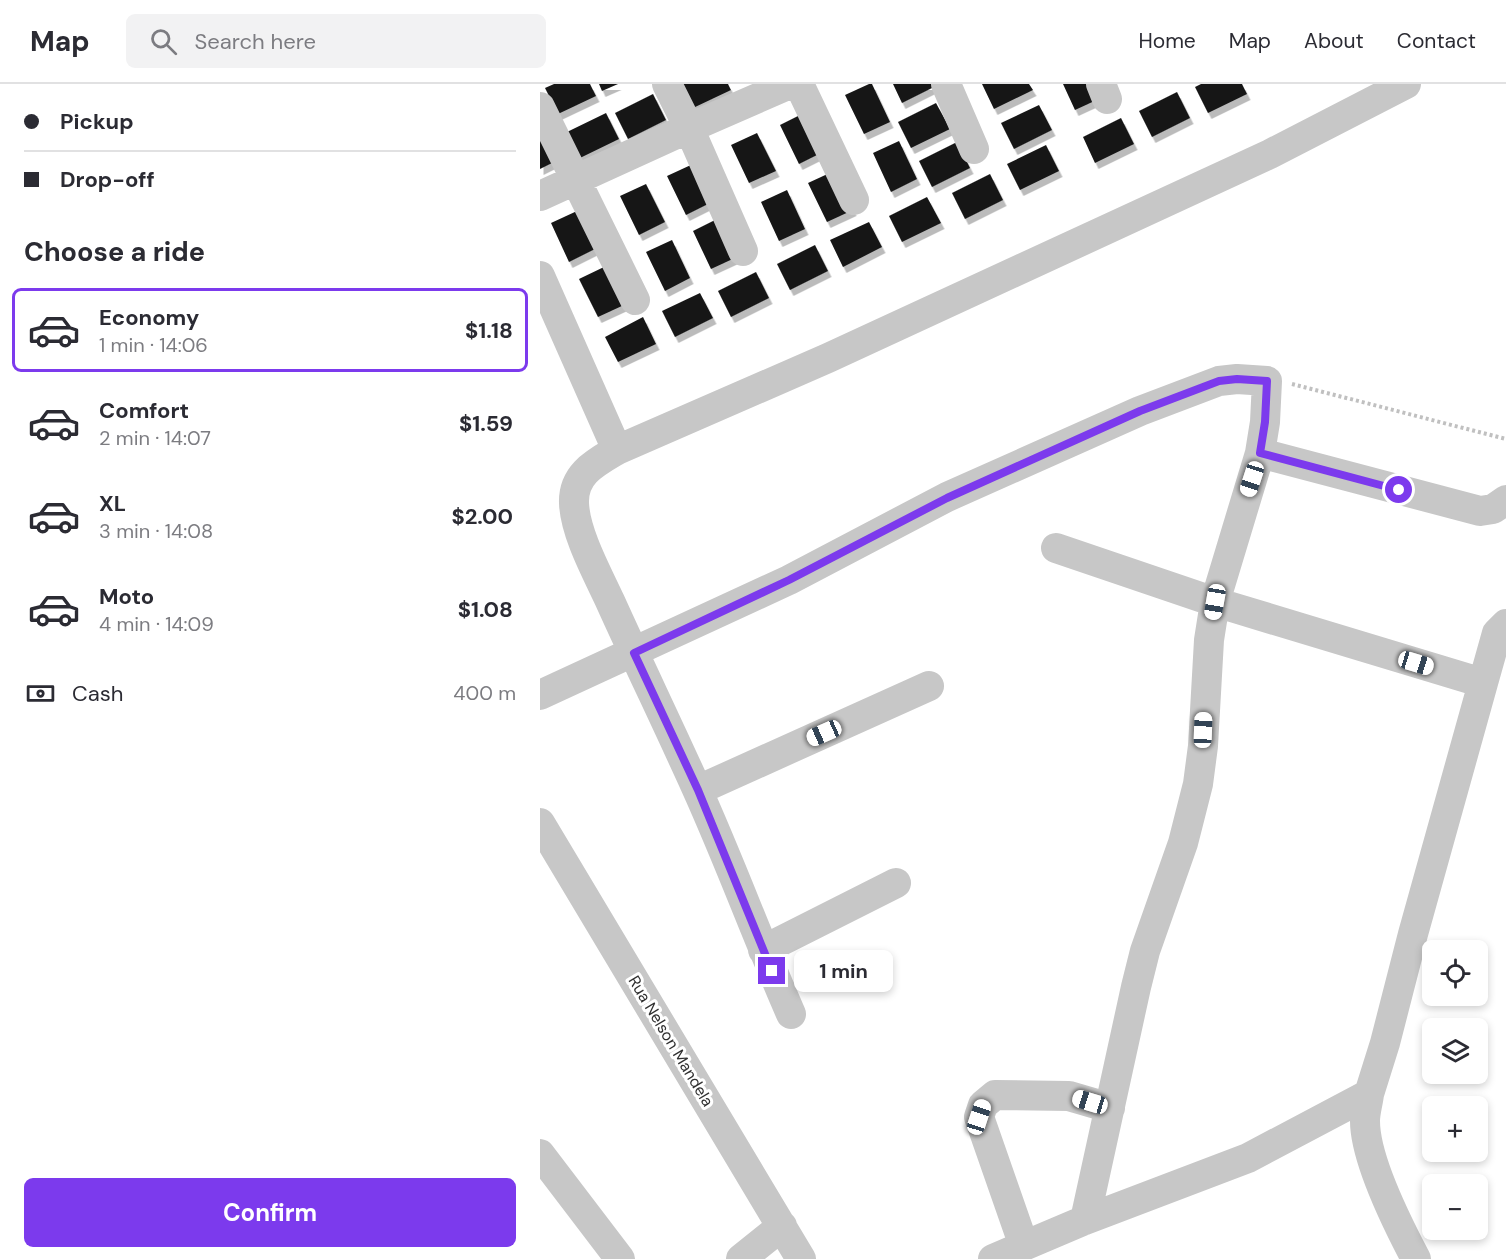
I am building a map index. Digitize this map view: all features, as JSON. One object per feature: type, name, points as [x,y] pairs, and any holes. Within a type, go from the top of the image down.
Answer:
[{"type":"street","points":[[667,84],[743,251]]},
{"type":"street","points":[[540,196],[790,84]]},
{"type":"street","points":[[799,84],[854,200]]},
{"type":"street","points":[[946,84],[974,149]]},
{"type":"street","points":[[791,1014],[698,790],[580,530],[574,504],[579,477],[589,466],[617,450],[828,358],[1270,154],[1406,84]]},
{"type":"street","points":[[540,107],[635,300]]},
{"type":"street","points":[[540,276],[617,450]]},
{"type":"street","points":[[540,695],[789,580],[947,498],[1140,411],[1219,381],[1237,379],[1267,381],[1265,422],[1260,453],[1215,602],[1208,648],[1203,746],[1198,784],[1183,843],[1145,951],[1085,1220]]},
{"type":"street","points":[[1260,453],[1480,511],[1493,509],[1506,500]]},
{"type":"street","points":[[1056,548],[1215,602],[1483,683]]},
{"type":"street","points":[[1416,1259],[1377,1176],[1365,1122],[1369,1094],[1497,633],[1506,624]]},
{"type":"street","points":[[698,790],[929,686]]},
{"type":"street","name":"Rua Nelson Mandela","points":[[540,823],[801,1259]]},
{"type":"street","points":[[763,950],[896,883]]},
{"type":"street","points":[[993,1259],[1085,1220],[1248,1158],[1369,1094]]},
{"type":"street","points":[[1024,1246],[979,1117],[983,1104],[995,1095],[1069,1096],[1110,1108]]},
{"type":"street","points":[[540,1154],[620,1259]]},
{"type":"street","points":[[741,1259],[782,1226]]},
{"type":"path","points":[[1267,381],[1300,385],[1506,439]]},
{"type":"building","points":[[554,84],[590,84],[596,96],[558,114],[545,88]]},
{"type":"building","points":[[599,84],[618,84],[602,91]]},
{"type":"building","points":[[681,84],[728,84],[731,90],[693,108]]},
{"type":"building","points":[[872,84],[890,122],[864,134],[845,95]]},
{"type":"building","points":[[893,84],[940,84],[902,103]]},
{"type":"building","points":[[982,84],[1029,84],[1033,90],[994,109]]},
{"type":"building","points":[[1063,84],[1095,84],[1101,98],[1075,110]]},
{"type":"building","points":[[1201,84],[1242,84],[1247,94],[1208,113],[1195,87]]},
{"type":"building","points":[[1177,92],[1190,118],[1152,137],[1139,111]]},
{"type":"building","points":[[653,94],[666,120],[628,139],[615,113]]},
{"type":"building","points":[[936,103],[950,129],[911,148],[898,122]]},
{"type":"building","points":[[1039,105],[1052,130],[1014,149],[1001,123]]},
{"type":"building","points":[[806,112],[825,151],[799,164],[780,125]]},
{"type":"building","points":[[606,113],[619,139],[580,158],[567,132]]},
{"type":"building","points":[[1121,118],[1134,144],[1095,163],[1083,137]]},
{"type":"building","points":[[757,133],[776,171],[749,183],[731,145]]},
{"type":"building","points":[[540,139],[552,163],[540,169]]},
{"type":"building","points":[[899,141],[917,179],[891,192],[873,153]]},
{"type":"building","points":[[957,142],[970,168],[932,187],[919,161]]},
{"type":"building","points":[[1046,145],[1059,171],[1020,190],[1007,164]]},
{"type":"building","points":[[693,164],[712,202],[686,215],[667,176]]},
{"type":"building","points":[[834,171],[853,210],[827,222],[808,183]]},
{"type":"building","points":[[990,174],[1003,200],[965,219],[952,193]]},
{"type":"building","points":[[646,184],[665,222],[639,235],[620,196]]},
{"type":"building","points":[[787,190],[805,229],[779,241],[761,202]]},
{"type":"building","points":[[927,197],[941,223],[902,242],[889,216]]},
{"type":"building","points":[[577,211],[595,249],[569,262],[551,223]]},
{"type":"building","points":[[719,218],[737,257],[711,269],[693,231]]},
{"type":"building","points":[[869,222],[882,247],[843,267],[830,240]]},
{"type":"building","points":[[672,240],[690,278],[665,291],[646,252]]},
{"type":"building","points":[[815,245],[828,271],[790,290],[777,264]]},
{"type":"building","points":[[606,266],[624,305],[598,317],[579,279]]},
{"type":"building","points":[[756,272],[769,298],[731,317],[718,291]]},
{"type":"building","points":[[700,293],[713,318],[675,337],[662,311]]},
{"type":"building","points":[[643,317],[656,344],[618,362],[605,337]]},
{"type":"route","points":[[772,971],[698,790],[634,653],[789,580],[947,498],[1140,411],[1219,381],[1237,379],[1267,381],[1265,422],[1260,453],[1399,490]]}]
